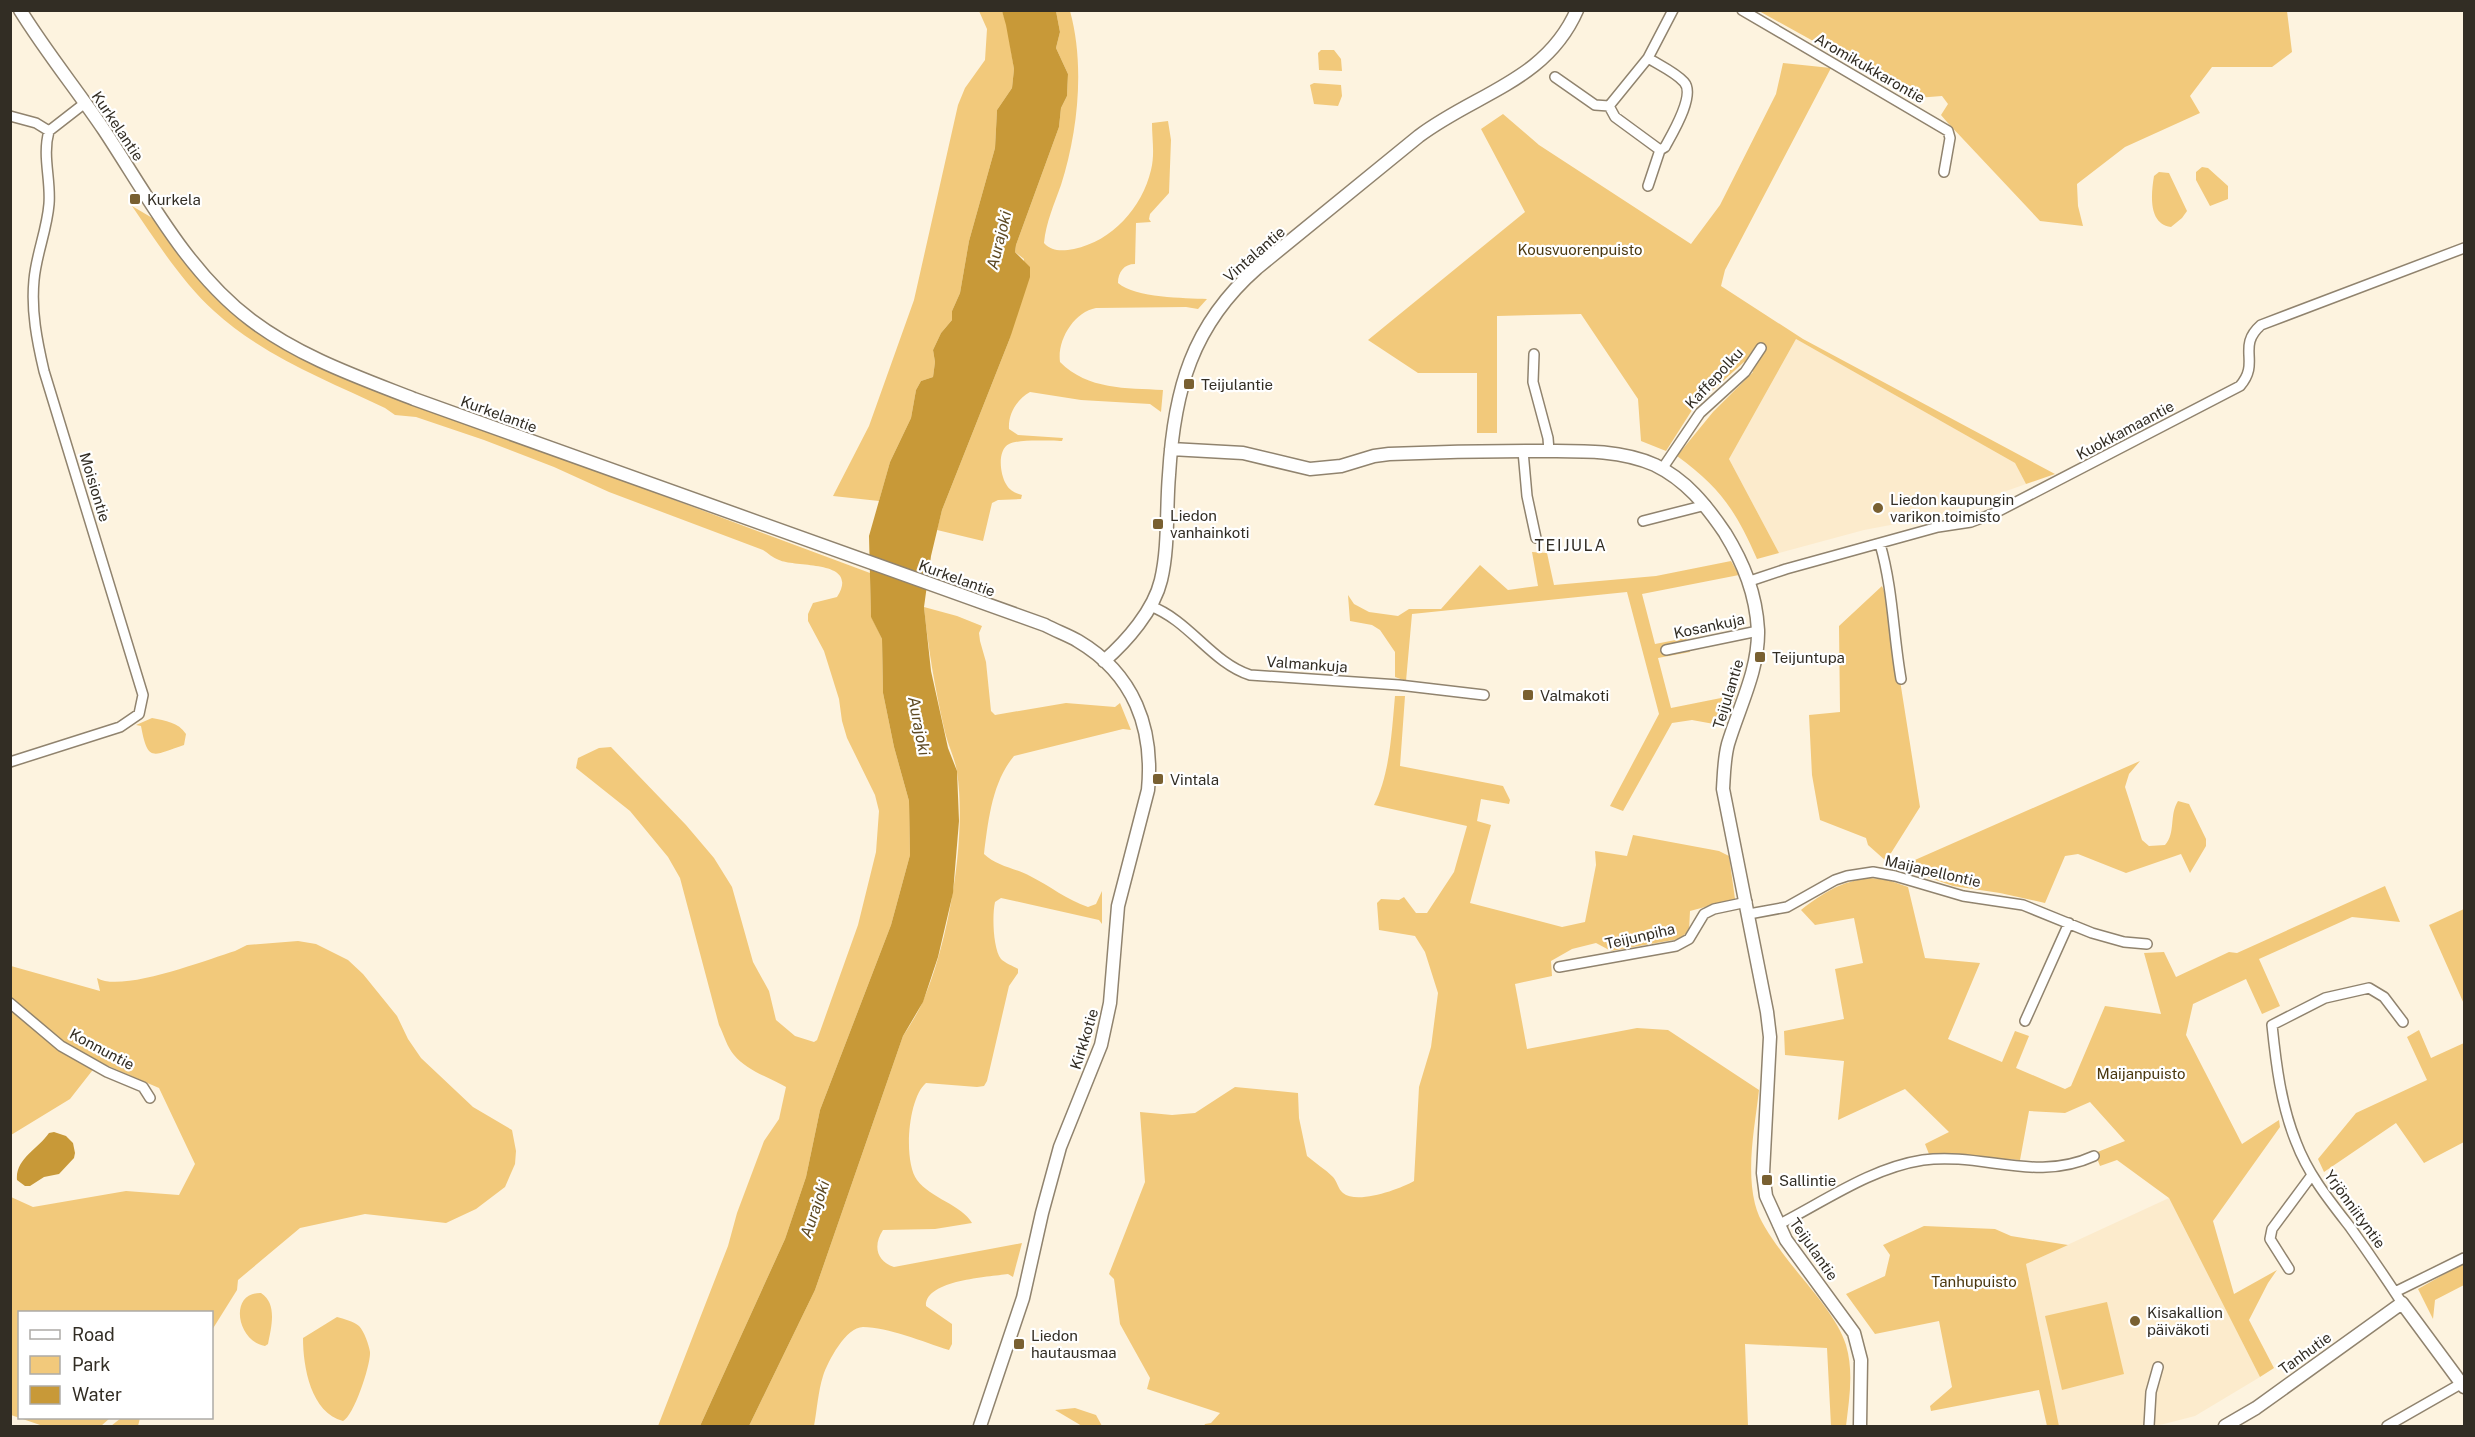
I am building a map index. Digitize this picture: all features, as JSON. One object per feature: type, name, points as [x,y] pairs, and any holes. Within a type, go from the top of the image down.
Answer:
[{"type":"street","name":"Kurkelantie","points":[[20,10],[165,224],[197,266],[234,306],[283,342],[312,358],[414,399],[1045,626],[1077,640],[1104,661]]},
{"type":"street","name":"Vintalantie","points":[[1104,661],[1118,649],[1150,606],[1161,581],[1166,552],[1172,449],[1180,393],[1191,358],[1212,317],[1240,283],[1424,132],[1537,66],[1565,34],[1577,10]]},
{"type":"street","points":[[1609,106],[1648,58],[1673,10]]},
{"type":"street","name":"Aromikukkarontie","points":[[1742,10],[1948,130],[1950,138],[1944,172]]},
{"type":"street","points":[[1648,58],[1684,82],[1688,89],[1686,102],[1665,147],[1660,150],[1648,186]]},
{"type":"street","points":[[1555,77],[1595,105],[1609,106]]},
{"type":"street","points":[[10,116],[36,123],[50,131],[85,104]]},
{"type":"street","points":[[1609,106],[1615,117],[1660,150]]},
{"type":"street","name":"Moisiontie","points":[[10,762],[120,726],[139,714],[143,695],[44,371],[36,338],[33,313],[34,279],[49,203],[45,145],[50,131]]},
{"type":"street","name":"Kuokkamaantie","points":[[1750,581],[1938,527],[1971,522],[1995,513],[2240,386],[2249,372],[2248,348],[2251,335],[2261,325],[2464,248]]},
{"type":"street","name":"Kaffepolku","points":[[1665,464],[1700,413],[1745,372],[1761,348]]},
{"type":"street","points":[[1534,354],[1533,382],[1548,438],[1549,451]]},
{"type":"street","name":"Teijulantie","points":[[1172,449],[1243,453],[1310,470],[1341,466],[1389,454],[1579,451],[1626,456],[1665,464],[1706,505],[1741,559],[1750,581],[1758,630],[1754,664],[1728,745],[1724,789],[1748,908],[1770,1037],[1763,1154],[1764,1185],[1770,1209],[1778,1225],[1854,1333],[1862,1360],[1860,1426]]},
{"type":"street","points":[[1523,451],[1527,496],[1536,538]]},
{"type":"street","points":[[1642,521],[1706,505]]},
{"type":"street","points":[[1880,544],[1890,583],[1901,679]]},
{"type":"street","name":"Valmankuja","points":[[1150,606],[1173,618],[1234,668],[1251,675],[1484,694]]},
{"type":"street","name":"Kosankuja","points":[[1666,650],[1758,630]]},
{"type":"street","name":"Kirkkotie","points":[[980,1426],[1023,1298],[1060,1147],[1101,1045],[1110,1003],[1118,906],[1148,790],[1150,756],[1145,728],[1132,696],[1119,675],[1104,661]]},
{"type":"street","name":"Maijapellontie","points":[[1748,908],[1787,907],[1835,880],[1873,872],[1895,876],[1963,896],[2024,905],[2113,939],[2147,944]]},
{"type":"street","name":"Teijunpiha","points":[[1559,967],[1676,946],[1689,939],[1704,914],[1748,908]]},
{"type":"street","points":[[2025,1022],[2069,923]]},
{"type":"street","name":"Yrjönniityntie","points":[[2403,1022],[2384,997],[2369,988],[2325,998],[2272,1025],[2284,1103],[2295,1141],[2312,1175],[2463,1384]]},
{"type":"street","name":"Konnuntie","points":[[10,1003],[61,1046],[107,1072],[143,1087],[150,1098]]},
{"type":"street","points":[[1778,1225],[1868,1177],[1894,1167],[1923,1160],[1958,1160],[2046,1169],[2078,1164],[2094,1156]]},
{"type":"street","points":[[2289,1269],[2270,1239],[2272,1229],[2312,1175]]},
{"type":"street","points":[[2399,1298],[2464,1258]]},
{"type":"street","name":"Tanhutie","points":[[2225,1426],[2256,1408],[2399,1298]]},
{"type":"street","points":[[2149,1426],[2151,1392],[2158,1366]]},
{"type":"street","points":[[2387,1426],[2463,1384]]},
{"type":"shaded area","points":[[1796,339],[2015,463],[2026,484],[1933,517],[1864,530],[1779,553],[1729,459]]},
{"type":"shaded area","name":"Kisakallion päiväkoti","points":[[2169,1198],[2260,1377],[2195,1416],[2164,1424],[2059,1426],[2026,1264]]},
{"type":"green space","points":[[979,11],[1002,11],[1007,25],[1014,69],[1012,88],[997,110],[995,148],[969,241],[960,293],[952,311],[952,320],[941,333],[933,350],[935,362],[933,377],[921,381],[916,390],[911,418],[890,462],[879,501],[833,496],[869,426],[914,300],[958,105],[965,88],[985,60],[987,29]]},
{"type":"green space","points":[[1056,11],[1070,11],[1075,32],[1078,98],[1067,165],[1048,221],[1044,243],[1054,249],[1074,249],[1101,239],[1113,231],[1133,210],[1147,184],[1153,152],[1152,123],[1168,121],[1171,140],[1169,193],[1150,214],[1151,222],[1136,223],[1135,264],[1122,269],[1118,283],[1136,292],[1207,299],[1198,309],[1186,307],[1096,308],[1074,321],[1064,336],[1060,362],[1071,371],[1095,383],[1122,388],[1163,390],[1161,412],[1150,404],[1081,400],[1030,392],[1025,395],[1017,403],[1012,413],[1009,429],[1018,435],[1063,438],[1062,441],[1019,441],[1005,447],[1001,457],[1004,480],[1011,490],[1022,495],[1021,499],[998,500],[992,503],[983,541],[937,530],[942,510],[1010,338],[1024,259],[1015,252],[1016,245],[1059,127],[1061,108],[1067,96],[1068,74],[1056,48],[1060,32]]},
{"type":"green space","points":[[1759,11],[2287,11],[2292,52],[2272,67],[2212,67],[2190,96],[2200,113],[2125,147],[2077,184],[2078,206],[2083,226],[2040,221],[1941,115],[1948,104],[1942,96],[1916,98]]},
{"type":"green space","points":[[1321,50],[1334,50],[1341,59],[1342,71],[1319,70],[1318,53]]},
{"type":"green space","name":"Kousvuorenpuisto","points":[[1783,63],[1831,68],[1725,270],[1721,286],[1803,339],[2055,474],[2026,484],[2015,463],[1796,339],[1729,459],[1779,553],[1757,559],[1742,527],[1725,501],[1705,478],[1677,456],[1713,412],[1753,372],[1744,362],[1694,407],[1666,451],[1641,441],[1638,399],[1581,314],[1497,316],[1497,433],[1477,433],[1477,373],[1418,373],[1368,340],[1525,212],[1481,129],[1503,114],[1539,145],[1691,244],[1720,205],[1776,94]]},
{"type":"green space","points":[[1314,83],[1341,85],[1342,96],[1338,106],[1314,104],[1310,85]]},
{"type":"green space","points":[[2202,167],[2208,168],[2228,186],[2228,199],[2210,206],[2196,180],[2196,172]]},
{"type":"green space","points":[[2159,172],[2169,173],[2187,211],[2171,227],[2158,220],[2153,207],[2154,176]]},
{"type":"green space","points":[[132,206],[154,219],[214,297],[250,324],[331,371],[374,390],[870,573],[871,616],[882,639],[883,693],[894,747],[909,801],[910,855],[891,925],[820,1110],[806,1177],[785,1239],[700,1426],[658,1426],[728,1246],[737,1213],[764,1141],[779,1119],[786,1087],[745,1065],[727,1045],[719,1025],[680,878],[668,857],[630,811],[576,768],[578,758],[599,748],[611,747],[686,825],[714,858],[732,887],[753,962],[769,991],[776,1020],[795,1036],[814,1042],[817,1040],[858,925],[876,852],[879,811],[875,795],[847,738],[839,699],[824,651],[808,621],[808,614],[813,603],[837,597],[842,585],[840,576],[823,567],[779,560],[763,550],[609,492],[554,467],[484,440],[416,417],[395,415],[385,408],[296,366],[233,327],[202,300],[170,261]]},
{"type":"green space","points":[[1532,552],[1547,553],[1554,585],[1656,576],[1731,561],[1739,575],[1642,594],[1655,644],[1686,638],[1690,652],[1658,658],[1671,708],[1736,695],[1725,726],[1692,720],[1672,723],[1623,811],[1610,806],[1659,714],[1627,592],[1412,614],[1406,681],[1395,677],[1395,652],[1380,630],[1372,625],[1350,621],[1348,595],[1354,604],[1369,612],[1398,616],[1409,609],[1441,609],[1480,565],[1508,590],[1538,586]]},
{"type":"green space","points":[[1882,586],[1887,598],[1920,807],[1886,861],[1868,845],[1866,838],[1820,820],[1812,775],[1809,715],[1840,712],[1839,626]]},
{"type":"green space","points":[[924,607],[982,626],[979,633],[980,641],[986,662],[991,711],[995,715],[1066,703],[1115,707],[1120,703],[1131,730],[1123,729],[1014,756],[996,790],[989,816],[984,854],[1088,907],[1096,904],[1102,891],[1102,924],[1099,920],[1001,898],[995,902],[996,948],[1001,959],[1018,969],[1018,973],[1009,986],[987,1081],[984,1086],[977,1087],[926,1083],[915,1102],[910,1130],[910,1159],[917,1180],[930,1192],[961,1211],[972,1223],[935,1229],[883,1230],[878,1241],[880,1257],[894,1267],[1022,1243],[1013,1277],[1008,1274],[959,1281],[936,1290],[928,1297],[926,1306],[952,1324],[952,1344],[949,1350],[883,1329],[857,1328],[838,1346],[825,1370],[814,1426],[749,1426],[815,1290],[903,1036],[921,1005],[932,977],[948,919],[954,888],[960,826],[959,798],[956,767],[945,734],[935,683]]},
{"type":"green space","points":[[1395,696],[1405,696],[1400,766],[1503,786],[1510,800],[1509,804],[1481,799],[1477,821],[1491,825],[1470,903],[1562,927],[1585,922],[1596,865],[1595,851],[1627,856],[1633,835],[1719,851],[1729,856],[1735,899],[1690,911],[1689,931],[1679,939],[1611,951],[1596,943],[1572,949],[1551,961],[1552,976],[1515,984],[1527,1049],[1637,1028],[1668,1030],[1759,1090],[1751,1161],[1755,1204],[1759,1217],[1769,1234],[1826,1309],[1846,1345],[1850,1365],[1850,1386],[1846,1426],[1831,1426],[1827,1348],[1745,1344],[1748,1426],[1204,1426],[1211,1423],[1220,1413],[1147,1389],[1150,1378],[1120,1324],[1114,1279],[1109,1274],[1145,1182],[1140,1112],[1172,1115],[1195,1113],[1235,1087],[1298,1093],[1299,1118],[1307,1156],[1333,1177],[1343,1193],[1349,1196],[1368,1197],[1414,1181],[1419,1087],[1431,1047],[1438,993],[1425,952],[1415,936],[1379,930],[1377,903],[1381,899],[1399,900],[1404,897],[1416,913],[1427,913],[1454,872],[1467,826],[1374,805],[1387,766]]},
{"type":"green space","points":[[152,718],[179,727],[186,734],[184,745],[154,754],[150,751],[146,746],[141,726],[136,725]]},
{"type":"green space","points":[[2140,761],[2129,774],[2125,787],[2142,840],[2149,846],[2165,845],[2170,835],[2175,806],[2178,801],[2189,804],[2206,839],[2206,846],[2190,873],[2181,854],[2126,873],[2078,854],[2065,856],[2045,903],[1953,886],[1899,867]]},
{"type":"green space","name":"Maijanpuisto","points":[[1870,878],[1888,880],[1908,887],[1925,958],[1980,963],[1948,1039],[2002,1062],[2015,1031],[2029,1036],[2016,1068],[2065,1089],[2071,1086],[2105,1006],[2161,1014],[2144,953],[2164,952],[2176,977],[2229,952],[2237,953],[2385,886],[2400,922],[2352,917],[2259,959],[2280,1006],[2262,1014],[2246,979],[2193,1004],[2186,1035],[2242,1144],[2279,1120],[2280,1127],[2213,1221],[2234,1294],[2277,1270],[2249,1320],[2274,1368],[2260,1377],[2169,1198],[2117,1160],[2100,1166],[2095,1153],[2125,1141],[2090,1102],[2065,1113],[2029,1111],[2020,1160],[1929,1154],[1925,1144],[1949,1132],[1905,1089],[1838,1120],[1844,1061],[1785,1055],[1784,1031],[1844,1019],[1835,969],[1863,963],[1854,918],[1815,925],[1801,910],[1833,889],[1850,882]]},
{"type":"green space","points":[[2464,909],[2464,1004],[2429,925]]},
{"type":"green space","points":[[298,941],[316,944],[348,960],[363,974],[397,1016],[408,1039],[421,1058],[473,1107],[512,1130],[516,1151],[515,1164],[505,1187],[476,1209],[446,1223],[365,1214],[300,1228],[238,1280],[237,1290],[213,1328],[213,1311],[18,1311],[18,1417],[11,1415],[11,1197],[33,1207],[126,1191],[179,1195],[195,1164],[159,1088],[99,1062],[70,1099],[11,1135],[11,966],[100,991],[97,978],[109,982],[164,974],[247,945]]},
{"type":"green space","points":[[2419,1030],[2431,1058],[2464,1043],[2464,1142],[2424,1163],[2396,1123],[2324,1172],[2318,1159],[2356,1113],[2427,1080],[2407,1037]]},
{"type":"green space","name":"Tanhupuisto","points":[[1924,1226],[1995,1229],[2011,1236],[2068,1245],[2026,1264],[2059,1426],[2047,1426],[2039,1390],[1931,1411],[1930,1406],[1952,1387],[1939,1321],[1875,1334],[1846,1294],[1885,1276],[1890,1255],[1883,1245]]},
{"type":"green space","points":[[2464,1263],[2464,1285],[2435,1300],[2433,1319],[2418,1289]]},
{"type":"green space","points":[[261,1293],[270,1303],[272,1317],[268,1344],[265,1346],[255,1343],[248,1336],[240,1318],[240,1308],[244,1300],[251,1295]]},
{"type":"green space","points":[[2107,1302],[2124,1374],[2062,1390],[2045,1316]]},
{"type":"green space","points":[[337,1317],[359,1326],[370,1352],[361,1389],[352,1410],[343,1421],[323,1409],[316,1399],[307,1375],[303,1350],[303,1338]]},
{"type":"green space","points":[[1075,1408],[1096,1415],[1102,1426],[1082,1426],[1055,1410]]},
{"type":"green space","points":[[23,1419],[109,1419],[101,1426],[43,1426]]},
{"type":"green space","points":[[120,1419],[140,1419],[138,1426],[111,1426]]},
{"type":"water","name":"Aurajoki","points":[[1002,11],[1056,11],[1060,32],[1056,48],[1068,74],[1067,96],[1061,108],[1059,127],[1016,245],[1015,252],[1030,267],[1030,277],[1010,338],[942,510],[931,556],[924,607],[931,671],[948,748],[957,771],[959,821],[953,893],[938,957],[923,1002],[903,1036],[815,1290],[749,1426],[700,1426],[785,1239],[806,1177],[820,1110],[891,925],[910,855],[909,801],[894,747],[883,693],[882,639],[871,617],[869,536],[890,462],[911,418],[916,390],[921,381],[933,377],[935,362],[933,350],[941,333],[952,320],[952,311],[960,293],[969,241],[995,148],[997,110],[1012,88],[1014,69]]},
{"type":"water","points":[[54,1132],[66,1136],[73,1143],[74,1158],[59,1174],[44,1177],[30,1186],[25,1186],[17,1180],[17,1173],[23,1160],[49,1133]]},
{"type":"place","name":"Kurkela","points":[[135,199]]},
{"type":"place","name":"Teijulantie","points":[[1189,384]]},
{"type":"place","name":"Liedon kaupungin varikon toimisto","points":[[1878,508]]},
{"type":"place","name":"Liedon vanhainkoti","points":[[1158,524]]},
{"type":"place","name":"Teijuntupa","points":[[1760,657]]},
{"type":"place","name":"Valmakoti","points":[[1528,695]]},
{"type":"place","name":"Vintala","points":[[1158,779]]},
{"type":"place","name":"Sallintie","points":[[1767,1180]]},
{"type":"place","name":"Kisakallion päiväkoti","points":[[2135,1321]]},
{"type":"place","name":"Liedon hautausmaa","points":[[1019,1344]]},
{"type":"district","name":"TEIJULA","points":[[1571,545]]}]
